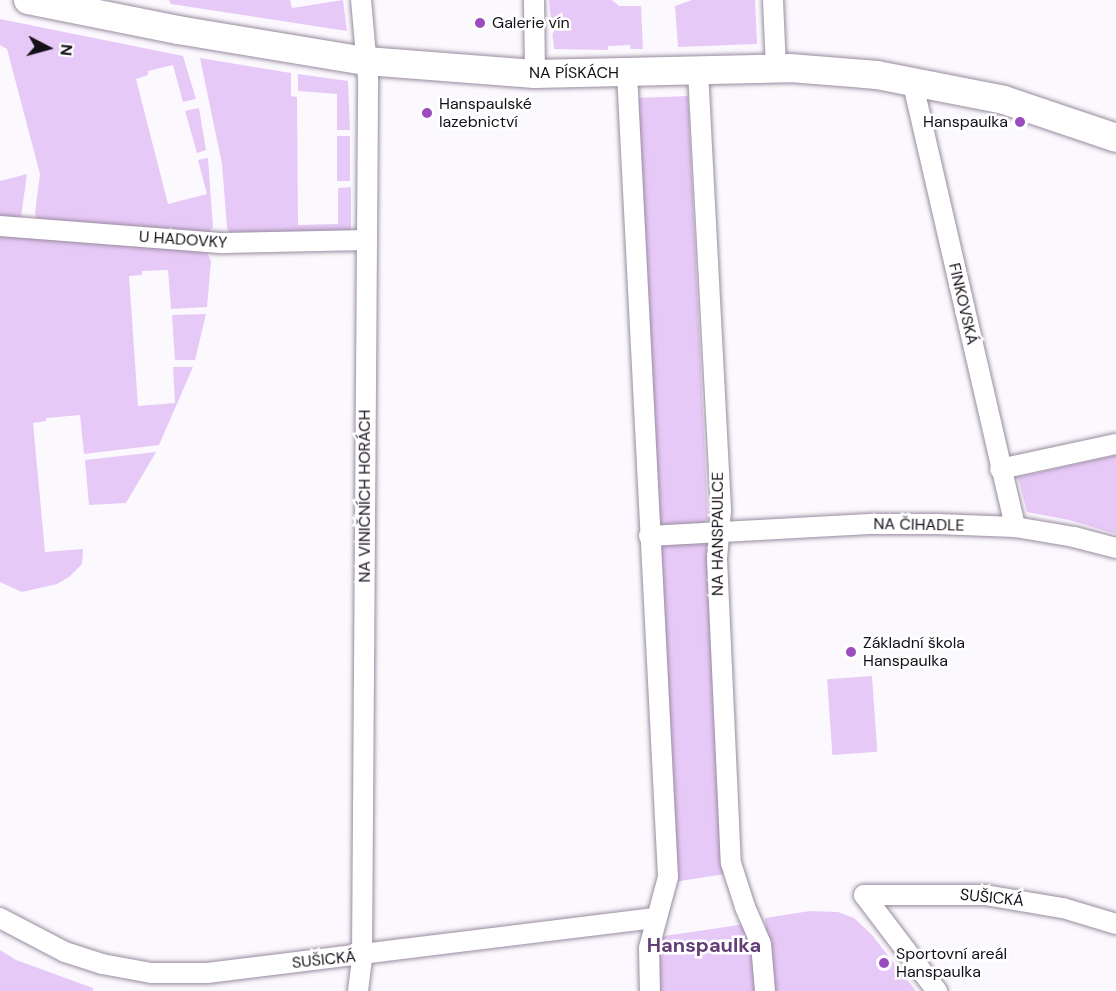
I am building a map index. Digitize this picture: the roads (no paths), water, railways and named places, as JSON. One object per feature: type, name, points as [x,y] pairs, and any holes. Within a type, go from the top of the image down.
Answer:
[{"type":"street","name":"NA PÍSKÁCH","points":[[28,0],[178,30],[366,61],[534,74],[776,68],[833,71],[912,80],[1004,100],[1116,138]]},
{"type":"street","name":"NA VINIČNÍCH HORÁCH","points":[[358,991],[362,956],[367,240],[366,61],[361,0]]},
{"type":"street","points":[[534,0],[534,74]]},
{"type":"street","points":[[773,0],[776,68]]},
{"type":"street","name":"NA HANSPAULCE","points":[[698,71],[721,510],[717,559],[731,862],[745,907],[761,944],[765,991]]},
{"type":"street","points":[[627,73],[649,536],[668,867],[668,886],[649,948],[650,991]]},
{"type":"street","name":"FINKOVSKÁ","points":[[912,80],[1000,470],[1015,527]]},
{"type":"street","name":"U HADOVKY","points":[[0,226],[224,243],[367,240]]},
{"type":"street","points":[[1000,470],[1116,444]]},
{"type":"street","name":"NA ČIHADLE","points":[[649,536],[874,524],[1015,527],[1074,537],[1116,548]]},
{"type":"street","name":"SUŠICKÁ","points":[[937,991],[864,895],[985,895],[1063,908],[1116,924]]},
{"type":"street","name":"SUŠICKÁ","points":[[0,918],[65,952],[102,964],[151,973],[207,973],[362,956],[657,918]]},
{"type":"place","name":"Galerie vín","points":[[480,23]]},
{"type":"place","name":"Hanspaulské lazebnictví","points":[[427,113]]},
{"type":"place","name":"Hanspaulka","points":[[1020,122]]},
{"type":"place","name":"Základní škola Hanspaulka","points":[[851,652]]},
{"type":"place","name":"Sportovní areál Hanspaulka","points":[[884,963]]},
{"type":"district","name":"Hanspaulka","points":[[704,945]]}]
